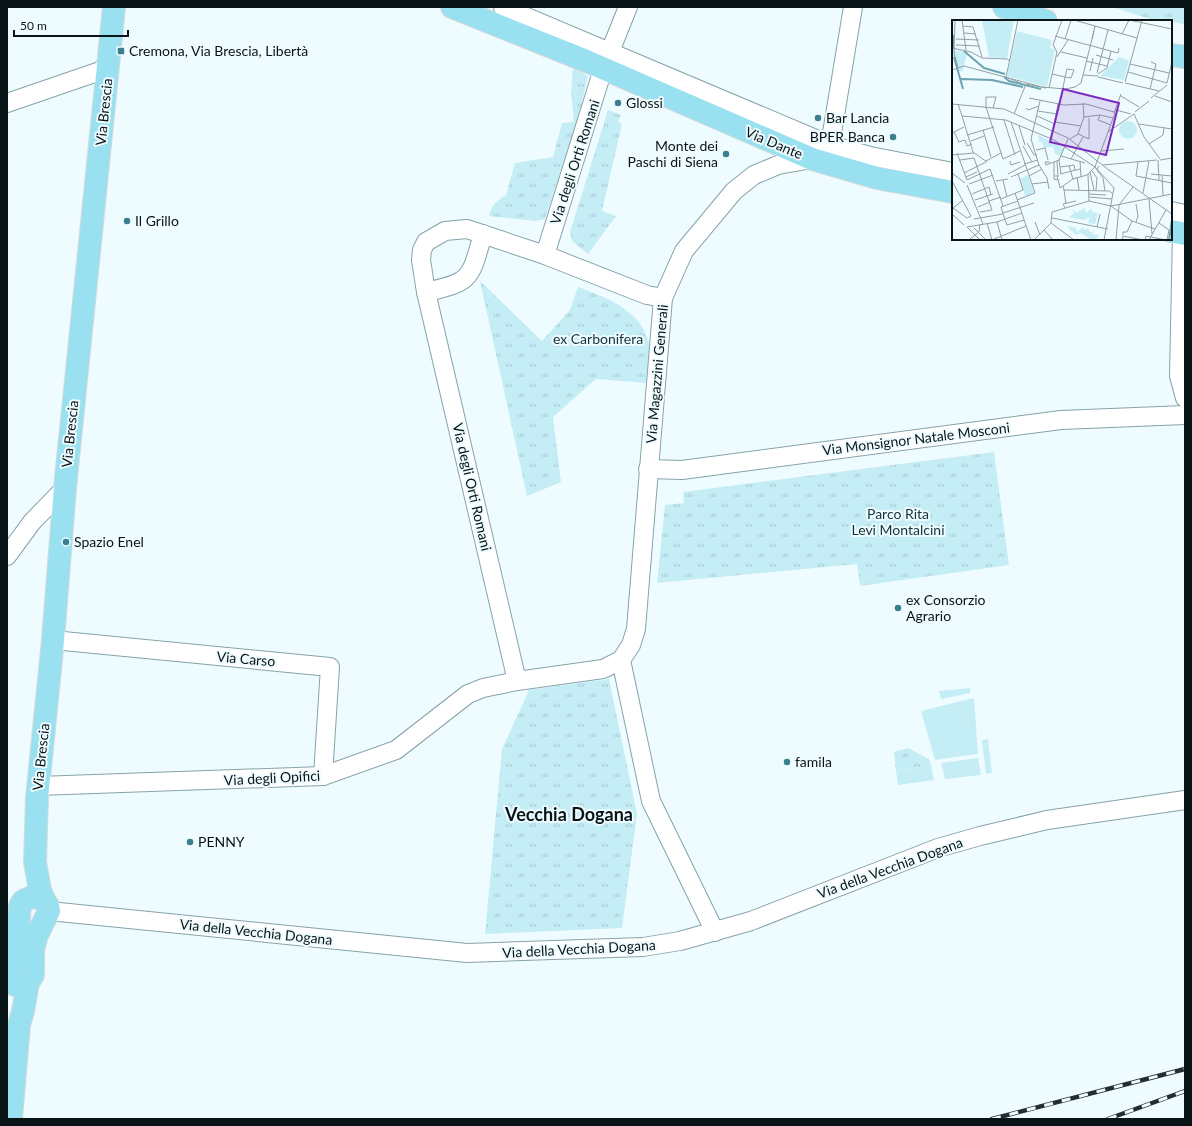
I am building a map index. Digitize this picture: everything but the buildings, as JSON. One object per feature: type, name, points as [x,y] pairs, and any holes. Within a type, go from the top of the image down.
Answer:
[{"type":"main road","name":"Via Brescia","points":[[39,904],[40,890],[35,862],[38,786],[53,640],[65,488],[114,7]]},
{"type":"main road","name":"Via Dante","points":[[452,7],[481,19],[607,60],[812,158],[877,178],[952,192]]},
{"type":"main road","points":[[1004,7],[1043,20]]},
{"type":"main road","points":[[1172,55],[1185,57]]},
{"type":"main road","points":[[11,1119],[19,1025],[23,1012],[14,978],[18,912],[39,904],[37,935],[33,950],[33,975],[14,978]]},
{"type":"street","name":"Via degli Orti Romani","points":[[545,255],[607,60],[628,7]]},
{"type":"street","points":[[830,145],[853,7]]},
{"type":"street","name":"Via Dante","points":[[481,19],[510,10],[607,60],[830,145],[870,156],[952,172]]},
{"type":"street","points":[[7,103],[108,68]]},
{"type":"street","name":"Via Magazzini Generali","points":[[620,660],[631,645],[636,629],[663,298],[684,251],[734,191],[754,175],[778,165],[812,158]]},
{"type":"street","points":[[1172,214],[1181,228],[1182,376],[1185,398]]},
{"type":"street","name":"Via degli Orti Romani","points":[[517,681],[426,292],[421,260],[422,250],[426,242],[445,231],[467,229],[545,255],[647,295],[663,298]]},
{"type":"street","points":[[426,292],[453,286],[469,275],[483,234]]},
{"type":"street","name":"Via Monsignor Natale Mosconi","points":[[648,469],[682,470],[1061,420],[1185,415]]},
{"type":"street","points":[[7,556],[32,522],[65,488]]},
{"type":"street","points":[[32,522],[51,525],[56,528],[61,540]]},
{"type":"street","name":"Via Carso","points":[[53,640],[330,667],[323,776]]},
{"type":"street","points":[[620,660],[651,801],[715,932]]},
{"type":"street","name":"Via degli Opifici","points":[[38,786],[323,776],[396,750],[468,694],[483,688],[517,681],[603,670],[620,660]]},
{"type":"street","name":"Via della Vecchia Dogana","points":[[39,904],[466,953],[643,947],[680,941],[751,921],[938,848],[980,836],[1061,818],[1185,800]]},
{"type":"green space","points":[[1112,7],[1185,7],[1185,24],[1172,22],[1172,20],[1150,19]]},
{"type":"green space","points":[[573,67],[588,76],[577,122],[545,219],[535,221],[489,216],[491,209],[495,204],[506,195],[515,163],[553,157],[562,123],[574,122],[571,91]]},
{"type":"green space","points":[[608,110],[621,115],[618,122],[622,124],[602,211],[616,216],[588,254],[572,241],[570,232]]},
{"type":"green space","name":"ex Carbonifera","points":[[480,281],[542,341],[570,310],[578,287],[602,296],[624,308],[641,325],[647,336],[650,349],[647,383],[596,379],[553,417],[561,482],[527,496]]},
{"type":"green space","name":"Parco Rita Levi Montalcini","points":[[994,452],[1009,565],[860,586],[857,564],[657,583],[665,505],[684,503],[683,492]]},
{"type":"green space","points":[[609,679],[637,814],[622,928],[485,934],[502,749],[529,690]]},
{"type":"green space","points":[[970,688],[970,693],[941,699],[939,691]]},
{"type":"green space","points":[[974,698],[978,754],[935,760],[921,711]]},
{"type":"green space","points":[[988,739],[992,773],[986,774],[982,740]]},
{"type":"green space","points":[[908,748],[929,759],[931,765],[896,771],[894,752]]},
{"type":"green space","points":[[978,758],[981,775],[945,779],[941,763]]},
{"type":"green space","points":[[931,765],[934,780],[898,785],[896,771]]},
{"type":"railway","points":[[992,1119],[1185,1069]]},
{"type":"railway","points":[[1108,1119],[1185,1091]]},
{"type":"place","name":"Cremona, Via Brescia, Libertà","points":[[121,51]]},
{"type":"place","name":"Glossi","points":[[618,103]]},
{"type":"place","name":"Bar Lancia","points":[[818,118]]},
{"type":"place","name":"BPER Banca","points":[[893,137]]},
{"type":"place","name":"Monte dei Paschi di Siena","points":[[726,154]]},
{"type":"place","name":"Il Grillo","points":[[127,221]]},
{"type":"place","name":"Spazio Enel","points":[[66,542]]},
{"type":"place","name":"ex Consorzio Agrario","points":[[898,608]]},
{"type":"place","name":"famila","points":[[787,762]]},
{"type":"place","name":"PENNY","points":[[190,842]]},
{"type":"district","name":"Vecchia Dogana","points":[[569,815]]}]
